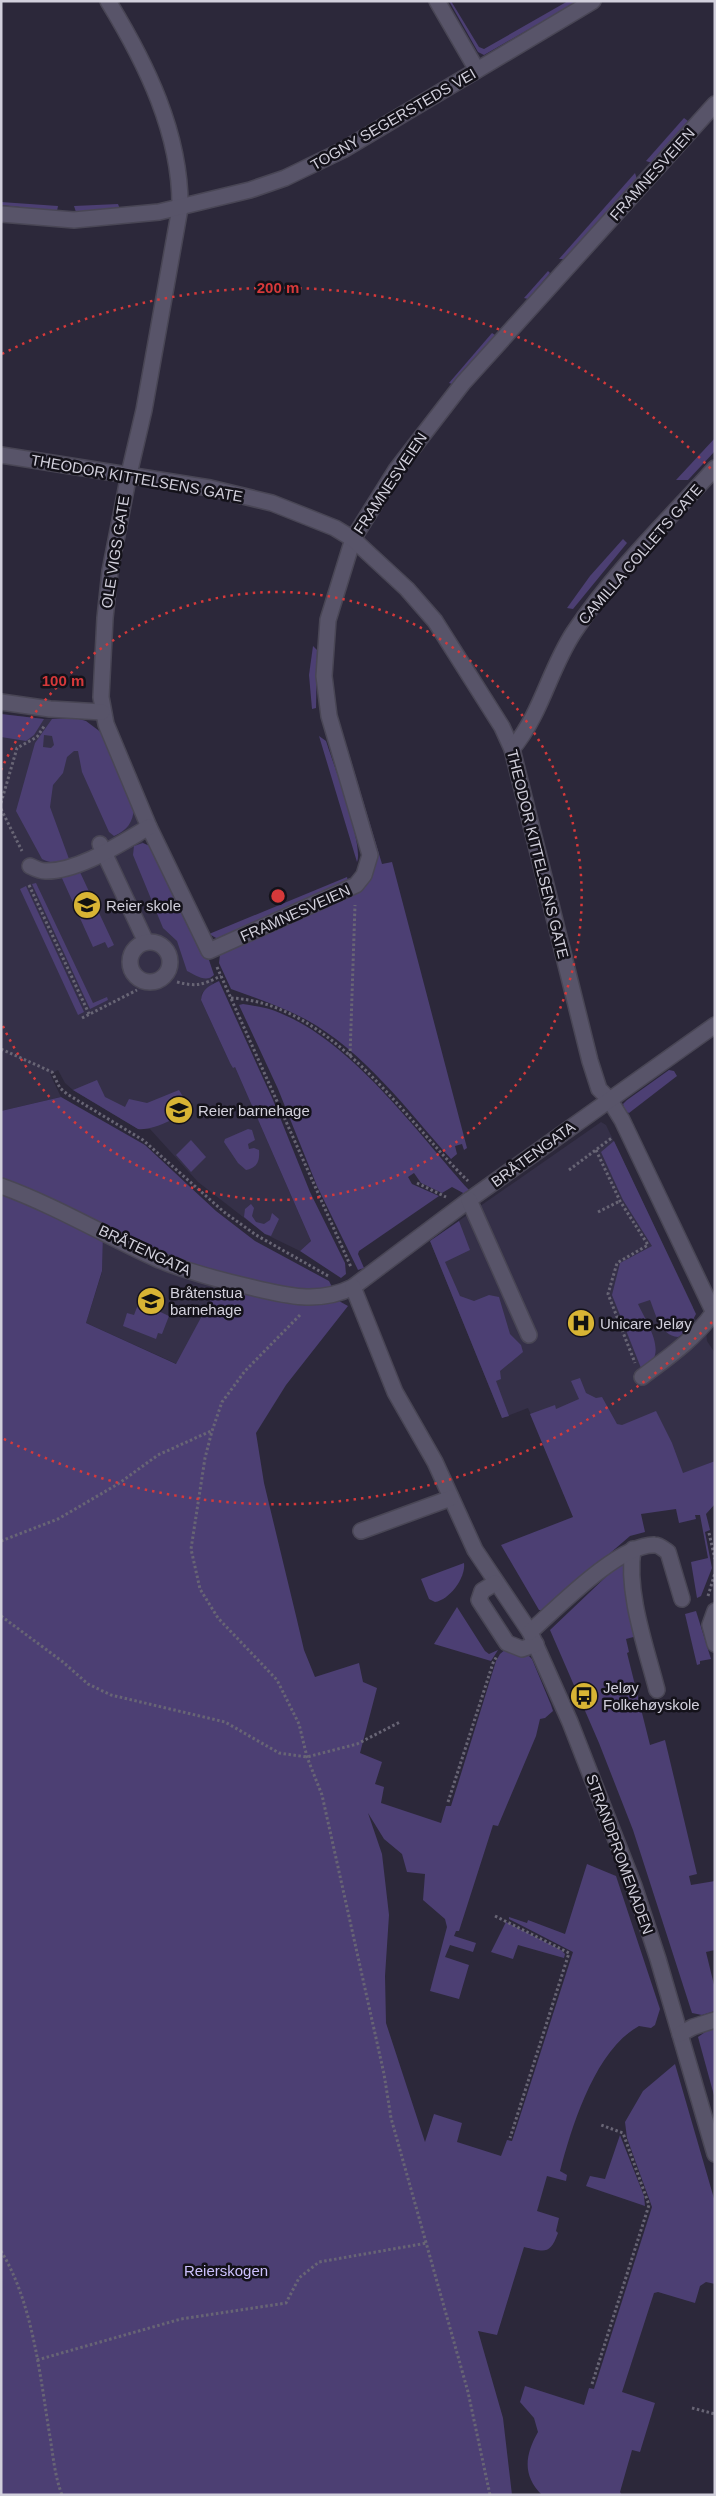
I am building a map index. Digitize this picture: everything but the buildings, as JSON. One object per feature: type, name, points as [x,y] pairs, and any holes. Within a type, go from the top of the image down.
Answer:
[{"type":"street","name":"OLE VIGS GATE","points":[[108,1],[149,73],[160,103],[175,161],[180,208],[146,400],[110,572],[105,618],[102,712],[149,827],[209,951]]},
{"type":"street","points":[[437,1],[477,70]]},
{"type":"street","name":"TOGNY SEGERSTEDS VEI","points":[[1,214],[74,220],[114,218],[180,208],[250,190],[315,165],[593,1]]},
{"type":"street","name":"FRAMNESVEIEN","points":[[209,951],[356,885],[364,875],[370,855],[329,716],[324,676],[328,620],[352,539],[396,470],[463,383],[715,104]]},
{"type":"street","name":"THEODOR KITTELSENS GATE","points":[[1,455],[129,474],[249,496],[335,528],[352,539],[407,589],[435,621],[502,727],[512,749],[590,1061],[599,1089],[610,1099],[626,1128],[714,1314]]},
{"type":"street","name":"CAMILLA COLLETS GATE","points":[[512,749],[527,731],[559,659],[573,633],[590,610],[715,468]]},
{"type":"street","points":[[1,702],[50,709],[102,712]]},
{"type":"street","points":[[30,866],[43,871],[60,869],[149,827]]},
{"type":"street","points":[[102,848],[146,942]]},
{"type":"street","name":"BRÅTENGATA","points":[[1,1186],[43,1202],[134,1248],[193,1273],[265,1291],[316,1298],[337,1295],[354,1287],[474,1196],[715,1025]]},
{"type":"street","points":[[474,1196],[529,1334]]},
{"type":"street","points":[[354,1287],[395,1392],[426,1446],[451,1498],[361,1531]]},
{"type":"street","points":[[642,1377],[692,1337],[714,1314]]},
{"type":"street","name":"STRANDPROMENADEN","points":[[451,1498],[475,1550],[533,1638],[570,1722],[634,1886],[715,2154]]},
{"type":"street","points":[[496,1584],[482,1591],[479,1600],[507,1643],[522,1649],[613,1560],[633,1549],[656,1545],[668,1552],[682,1599]]},
{"type":"street","points":[[633,1549],[630,1564],[631,1583],[656,1690]]},
{"type":"street","points":[[711,1605],[710,1625],[715,1644]]},
{"type":"street","points":[[680,2034],[692,2027],[715,2020]]},
{"type":"path","points":[[1,803],[17,748],[37,737],[44,728],[50,709]]},
{"type":"path","points":[[1,809],[30,866],[28,882],[89,1014]]},
{"type":"path","points":[[350,1056],[356,885]]},
{"type":"path","points":[[1,1049],[52,1072],[60,1088],[67,1094],[143,1140],[224,1212],[256,1235],[338,1283],[354,1287],[351,1266],[313,1186],[279,1104],[209,951]]},
{"type":"path","points":[[177,982],[193,986],[202,985],[221,976]]},
{"type":"path","points":[[82,1018],[137,990]]},
{"type":"path","points":[[231,998],[266,1005],[286,1013],[313,1028],[350,1056],[391,1096],[449,1163],[474,1196]]},
{"type":"path","points":[[569,1170],[626,1128]]},
{"type":"path","points":[[596,1150],[620,1201],[648,1245],[617,1263],[608,1294],[642,1377]]},
{"type":"path","points":[[417,1183],[441,1195]]},
{"type":"path","points":[[598,1212],[620,1201]]},
{"type":"path","points":[[316,1298],[245,1371],[222,1402],[212,1431],[191,1549],[200,1589],[218,1618],[277,1680],[299,1724],[307,1757],[322,1795],[384,2074],[391,2118],[468,2392],[490,2495]]},
{"type":"path","points":[[1,1541],[58,1518],[118,1484],[158,1454],[212,1431]]},
{"type":"path","points":[[709,1533],[715,1559]]},
{"type":"path","points":[[711,1605],[715,1573]]},
{"type":"path","points":[[1,1616],[63,1662],[88,1684],[111,1695],[225,1722],[279,1754],[307,1757],[357,1744],[400,1722]]},
{"type":"path","points":[[448,1802],[492,1663],[507,1643]]},
{"type":"path","points":[[495,1916],[569,1953],[510,2138]]},
{"type":"path","points":[[592,2384],[648,2206],[623,2133],[601,2125]]},
{"type":"path","points":[[37,2360],[181,2319],[286,2303],[299,2278],[319,2262],[427,2243]]},
{"type":"path","points":[[1,2251],[21,2297],[37,2360],[56,2478],[62,2495]]},
{"type":"path","points":[[692,2408],[715,2414]]},
{"type":"shaded area","name":"Reier skole","points":[[1,714],[44,719],[75,718],[86,721],[134,808],[144,847],[211,978],[213,984],[202,993],[201,1000],[230,1063],[235,1067],[311,1241],[300,1251],[265,1234],[198,1182],[150,1129],[138,1129],[73,1090],[65,1083],[58,1070],[50,1074],[61,1097],[1,1111]]},
{"type":"shaded area","name":"Unicare Jeløy","points":[[601,1122],[606,1125],[693,1307],[692,1316],[706,1330],[707,1341],[715,1353],[715,1461],[574,1518],[528,1408],[502,1418],[430,1241]]},
{"type":"shaded area","name":"Bråtenstua barnehage","points":[[103,1236],[219,1284],[177,1364],[86,1323],[102,1272]]},
{"type":"green space","points":[[449,1],[451,1],[479,47],[484,49],[568,1],[578,1],[484,55],[478,52]]},
{"type":"green space","points":[[684,118],[688,121],[652,163],[646,161]]},
{"type":"green space","points":[[635,173],[637,179],[564,259],[559,259]]},
{"type":"green space","points":[[1,202],[58,206],[57,211],[1,205]]},
{"type":"green space","points":[[118,204],[120,209],[76,212],[74,206]]},
{"type":"green space","points":[[548,271],[550,273],[528,299],[524,298]]},
{"type":"green space","points":[[492,333],[495,335],[452,384],[449,383]]},
{"type":"green space","points":[[715,438],[715,451],[688,480],[676,480]]},
{"type":"green space","points":[[623,539],[627,543],[573,609],[567,608],[590,576]]},
{"type":"green space","points":[[313,646],[317,650],[316,708],[312,709],[309,675]]},
{"type":"green space","points":[[1,714],[44,719],[34,735],[26,741],[1,737]]},
{"type":"green space","points":[[75,718],[86,721],[102,733],[134,808],[131,822],[126,828],[114,836],[109,832],[82,772],[78,751],[74,751],[67,757],[63,773],[53,785],[50,807],[69,859],[49,862],[42,859],[16,811],[35,743],[52,719]],"holes":[[[44,735],[52,736],[54,745],[51,748],[43,747]]]},
{"type":"green space","points":[[319,736],[326,741],[347,803],[356,839],[357,862]]},
{"type":"green space","points":[[347,747],[382,864],[392,862],[467,1148],[464,1150],[462,1144],[455,1146],[457,1154],[451,1159],[384,1083],[347,1047],[305,1019],[231,989],[219,963],[220,954],[332,905],[357,892],[369,879],[341,749]]},
{"type":"green space","points":[[143,843],[152,847],[206,951],[214,975],[211,977],[200,978],[187,971],[177,941],[163,928],[133,855],[134,846]]},
{"type":"green space","points":[[79,870],[114,945],[108,948],[105,942],[93,947],[61,876]]},
{"type":"green space","points":[[347,877],[348,881],[218,939],[209,934]]},
{"type":"green space","points":[[36,883],[93,1003],[107,997],[108,1000],[90,1009],[32,884]]},
{"type":"green space","points":[[26,886],[84,1012],[78,1015],[20,889]]},
{"type":"green space","points":[[219,981],[273,1100],[310,1192],[345,1263],[346,1274],[341,1278],[300,1251],[311,1241],[235,1067],[233,1068],[230,1063],[201,1000],[204,990]]},
{"type":"green space","points":[[239,1005],[267,1008],[280,1013],[307,1027],[333,1045],[359,1067],[383,1092],[470,1191],[465,1194],[452,1187],[442,1193],[421,1183],[414,1173],[408,1177],[412,1184],[439,1196],[359,1251],[358,1254],[364,1268],[358,1270],[317,1186],[278,1089]]},
{"type":"green space","points":[[669,1070],[674,1071],[677,1076],[629,1113],[625,1111],[623,1104],[627,1100]]},
{"type":"green space","points":[[97,1080],[105,1097],[125,1107],[129,1099],[147,1103],[179,1090],[185,1100],[192,1102],[183,1112],[168,1122],[152,1128],[138,1129],[73,1090]]},
{"type":"green space","points":[[61,1097],[145,1145],[216,1211],[255,1241],[329,1281],[332,1287],[318,1294],[200,1271],[1,1182],[1,1111]]},
{"type":"green space","points":[[248,1129],[252,1130],[255,1140],[248,1144],[249,1149],[259,1150],[259,1154],[255,1166],[246,1170],[238,1163],[224,1142],[225,1139]]},
{"type":"green space","points":[[191,1140],[206,1157],[191,1172],[176,1155]]},
{"type":"green space","points":[[614,1141],[696,1314],[687,1331],[678,1337],[663,1328],[650,1300],[638,1304],[650,1329],[656,1349],[653,1360],[641,1368],[612,1295],[620,1263],[652,1246],[623,1200],[601,1152]]},
{"type":"green space","name":"Reierskogen","points":[[1,1191],[103,1236],[102,1271],[86,1323],[176,1364],[219,1284],[310,1302],[339,1301],[348,1306],[286,1385],[256,1433],[264,1483],[304,1650],[315,1677],[359,1663],[363,1682],[377,1688],[360,1753],[382,1762],[375,1784],[384,1787],[381,1803],[441,1823],[446,1806],[451,1806],[496,1661],[507,1648],[526,1653],[532,1659],[551,1705],[553,1711],[545,1718],[540,1719],[536,1736],[498,1826],[493,1825],[459,1931],[456,1931],[454,1936],[476,1943],[473,1952],[450,1945],[445,1957],[469,1965],[459,1999],[430,1991],[447,1927],[445,1919],[423,1900],[425,1874],[407,1872],[402,1854],[384,1839],[368,1813],[382,1854],[389,1915],[385,1976],[386,2023],[425,2142],[434,2114],[462,2123],[457,2142],[501,2156],[507,2140],[512,2141],[573,1952],[509,1919],[509,1917],[527,1923],[528,1920],[565,1934],[587,1864],[616,1876],[660,2009],[655,2025],[651,2028],[639,2026],[623,2037],[610,2052],[598,2071],[579,2112],[565,2153],[560,2171],[567,2175],[566,2181],[547,2176],[537,2211],[559,2218],[556,2231],[558,2233],[555,2240],[549,2248],[542,2251],[524,2247],[497,2335],[478,2331],[503,2418],[512,2495],[1,2495]]},
{"type":"green space","points":[[251,1204],[254,1208],[252,1216],[256,1222],[264,1224],[270,1220],[272,1213],[279,1219],[271,1236],[265,1234],[244,1217],[245,1209]]},
{"type":"green space","points":[[459,1221],[470,1250],[445,1262],[460,1296],[474,1301],[489,1295],[499,1297],[510,1334],[521,1345],[523,1352],[500,1371],[501,1379],[496,1381],[509,1416],[502,1418],[430,1241]]},
{"type":"green space","points":[[139,1302],[169,1316],[162,1334],[158,1333],[156,1339],[123,1326],[127,1313],[134,1315]]},
{"type":"green space","points":[[580,1378],[586,1393],[596,1398],[602,1397],[617,1424],[622,1425],[656,1411],[672,1443],[683,1473],[715,1461],[715,1504],[706,1514],[710,1530],[705,1532],[712,1568],[701,1596],[697,1598],[691,1562],[708,1558],[700,1515],[695,1515],[696,1519],[679,1523],[676,1509],[641,1514],[645,1532],[630,1536],[544,1610],[539,1610],[501,1545],[573,1517],[530,1414],[555,1405],[556,1409],[579,1399],[571,1381]]},
{"type":"green space","points":[[464,1563],[462,1575],[451,1593],[435,1602],[429,1599],[421,1579]]},
{"type":"green space","points":[[624,1563],[637,1636],[626,1639],[629,1652],[627,1653],[650,1745],[665,1740],[697,1874],[689,1876],[691,1885],[715,1881],[715,1950],[706,1952],[715,1989],[715,2011],[702,2015],[692,2013],[633,1830],[599,1743],[550,1630],[610,1573]]},
{"type":"green space","points":[[457,1607],[485,1651],[489,1654],[498,1650],[491,1661],[434,1644]]},
{"type":"green space","points":[[696,1611],[711,1659],[700,1661],[700,1664],[697,1665],[685,1614]]},
{"type":"green space","points":[[506,1922],[561,1950],[565,1954],[564,1958],[518,1945],[513,1959],[491,1952]]},
{"type":"green space","points":[[715,2028],[715,2099],[698,2037],[708,2030]]},
{"type":"green space","points":[[675,2064],[715,2202],[715,2284],[706,2282],[700,2286],[695,2303],[658,2292],[654,2293],[622,2392],[655,2403],[640,2452],[632,2450],[620,2492],[622,2495],[542,2495],[531,2480],[528,2465],[530,2449],[538,2432],[534,2418],[520,2402],[525,2386],[584,2405],[589,2388],[594,2389],[652,2207],[627,2138],[625,2122],[643,2091]]},
{"type":"green space","points":[[620,2135],[644,2196],[645,2206],[586,2186],[590,2176],[605,2179]]},
{"type":"place","name":"Reier skole","points":[[87,905]]},
{"type":"place","name":"Reier barnehage","points":[[179,1110]]},
{"type":"place","name":"Bråtenstua barnehage","points":[[151,1301]]},
{"type":"place","name":"Unicare Jeløy","points":[[581,1323]]},
{"type":"place","name":"Jeløy Folkehøyskole","points":[[584,1696]]}]
